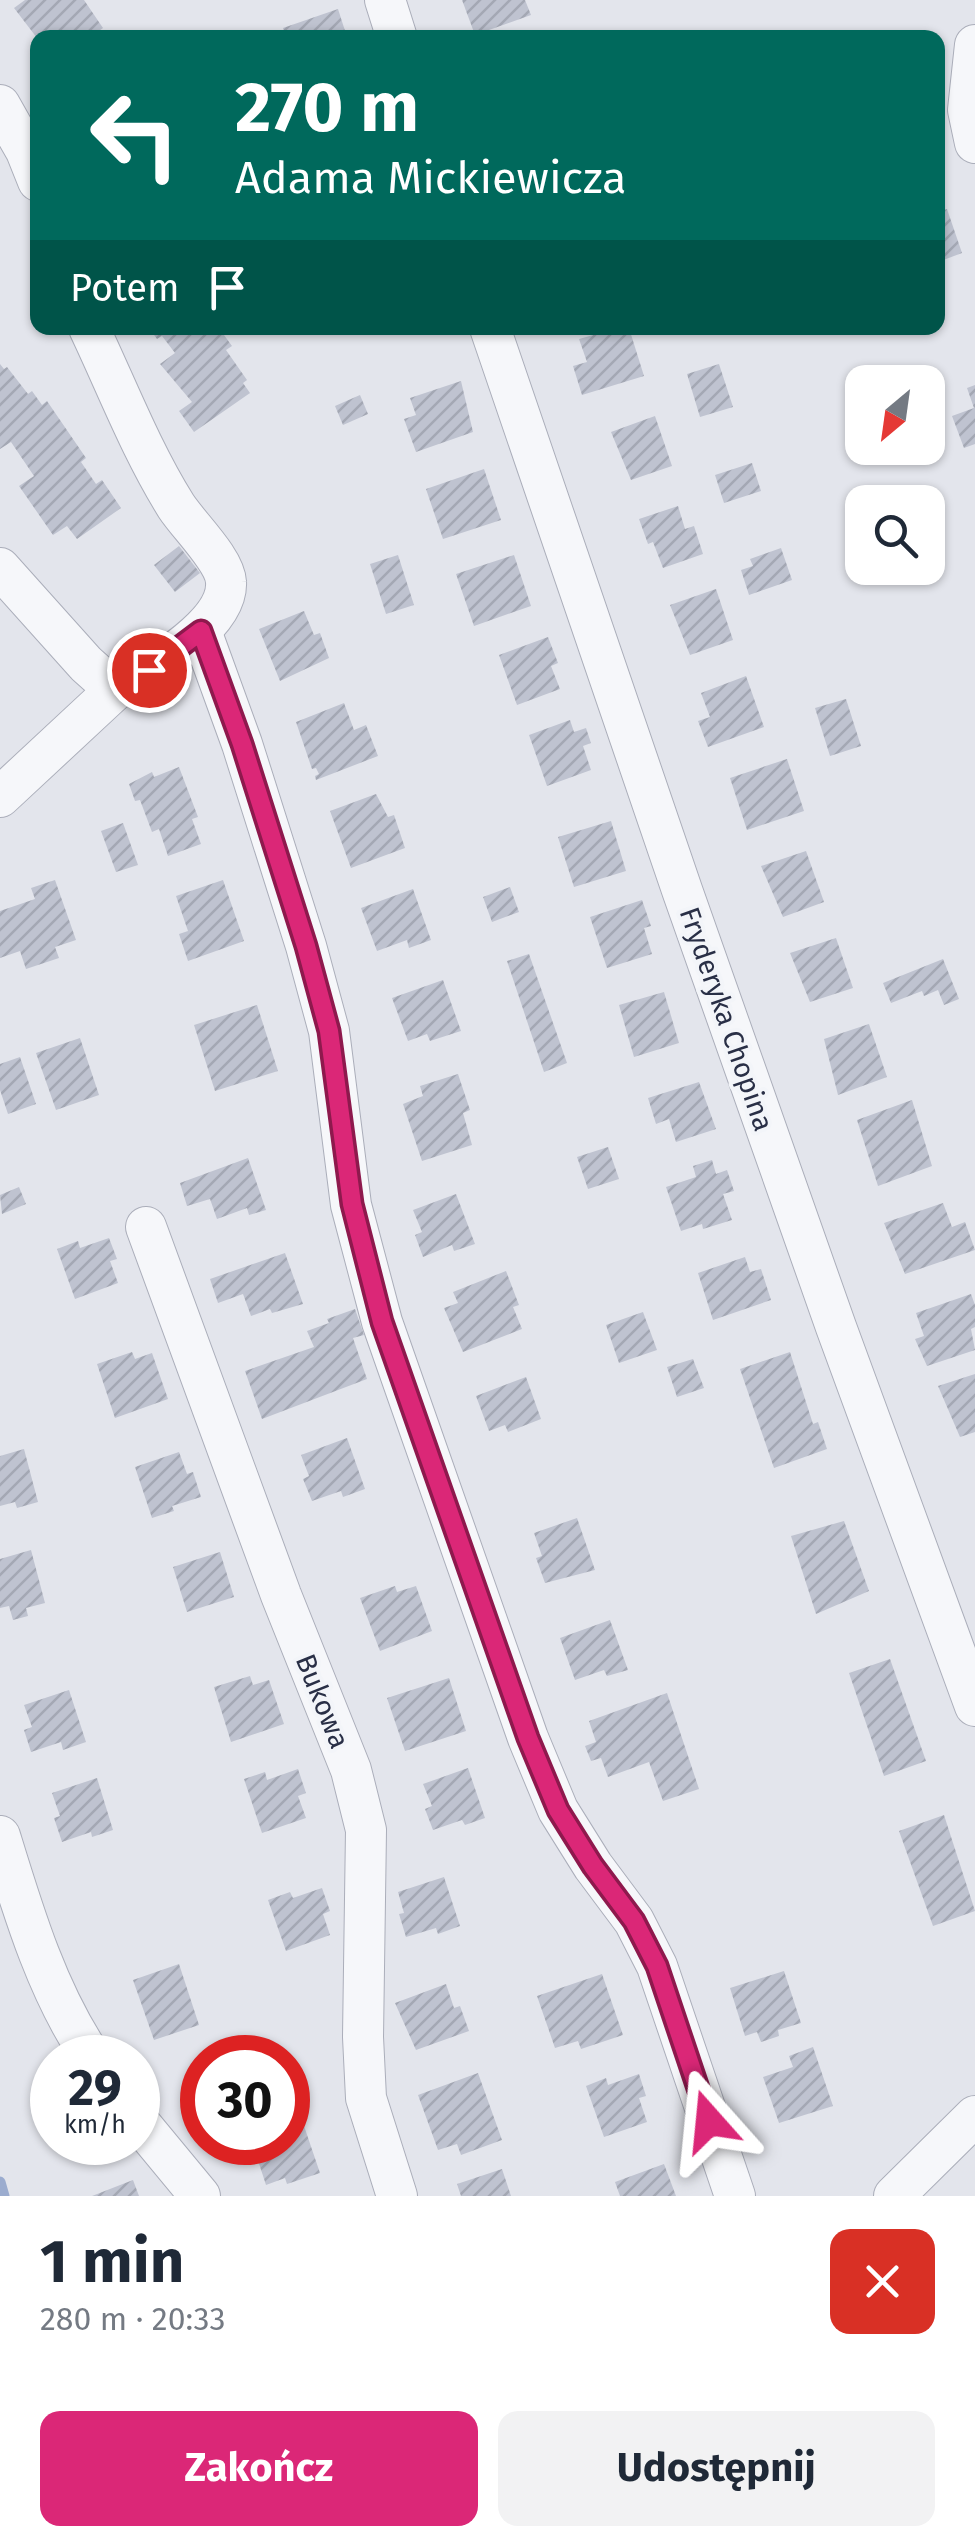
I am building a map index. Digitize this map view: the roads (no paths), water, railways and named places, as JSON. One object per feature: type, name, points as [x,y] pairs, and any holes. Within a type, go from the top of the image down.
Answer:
[{"type":"street","points":[[385,0],[394,30]]},
{"type":"street","points":[[973,120],[975,45]]},
{"type":"street","points":[[0,105],[30,161]]},
{"type":"street","points":[[0,797],[115,690],[201,631],[211,621],[226,583],[219,564],[177,507],[156,470],[92,335]]},
{"type":"street","name":"Fryderyka Chopina","points":[[492,335],[836,1327],[975,1706]]},
{"type":"street","points":[[0,568],[86,664],[115,690]]},
{"type":"street","points":[[201,631],[248,762],[329,1031],[352,1204],[382,1322],[528,1738],[558,1810],[634,1921],[657,1966],[735,2196]]},
{"type":"street","name":"Bukowa","points":[[146,1227],[281,1595],[351,1770],[366,1830],[366,2098],[397,2196]]},
{"type":"street","points":[[0,1836],[23,1912],[52,1983],[80,2035]]},
{"type":"street","points":[[894,2196],[975,2116]]},
{"type":"street","points":[[160,2148],[200,2196]]},
{"type":"waterway","points":[[0,2182],[4,2196]]}]
